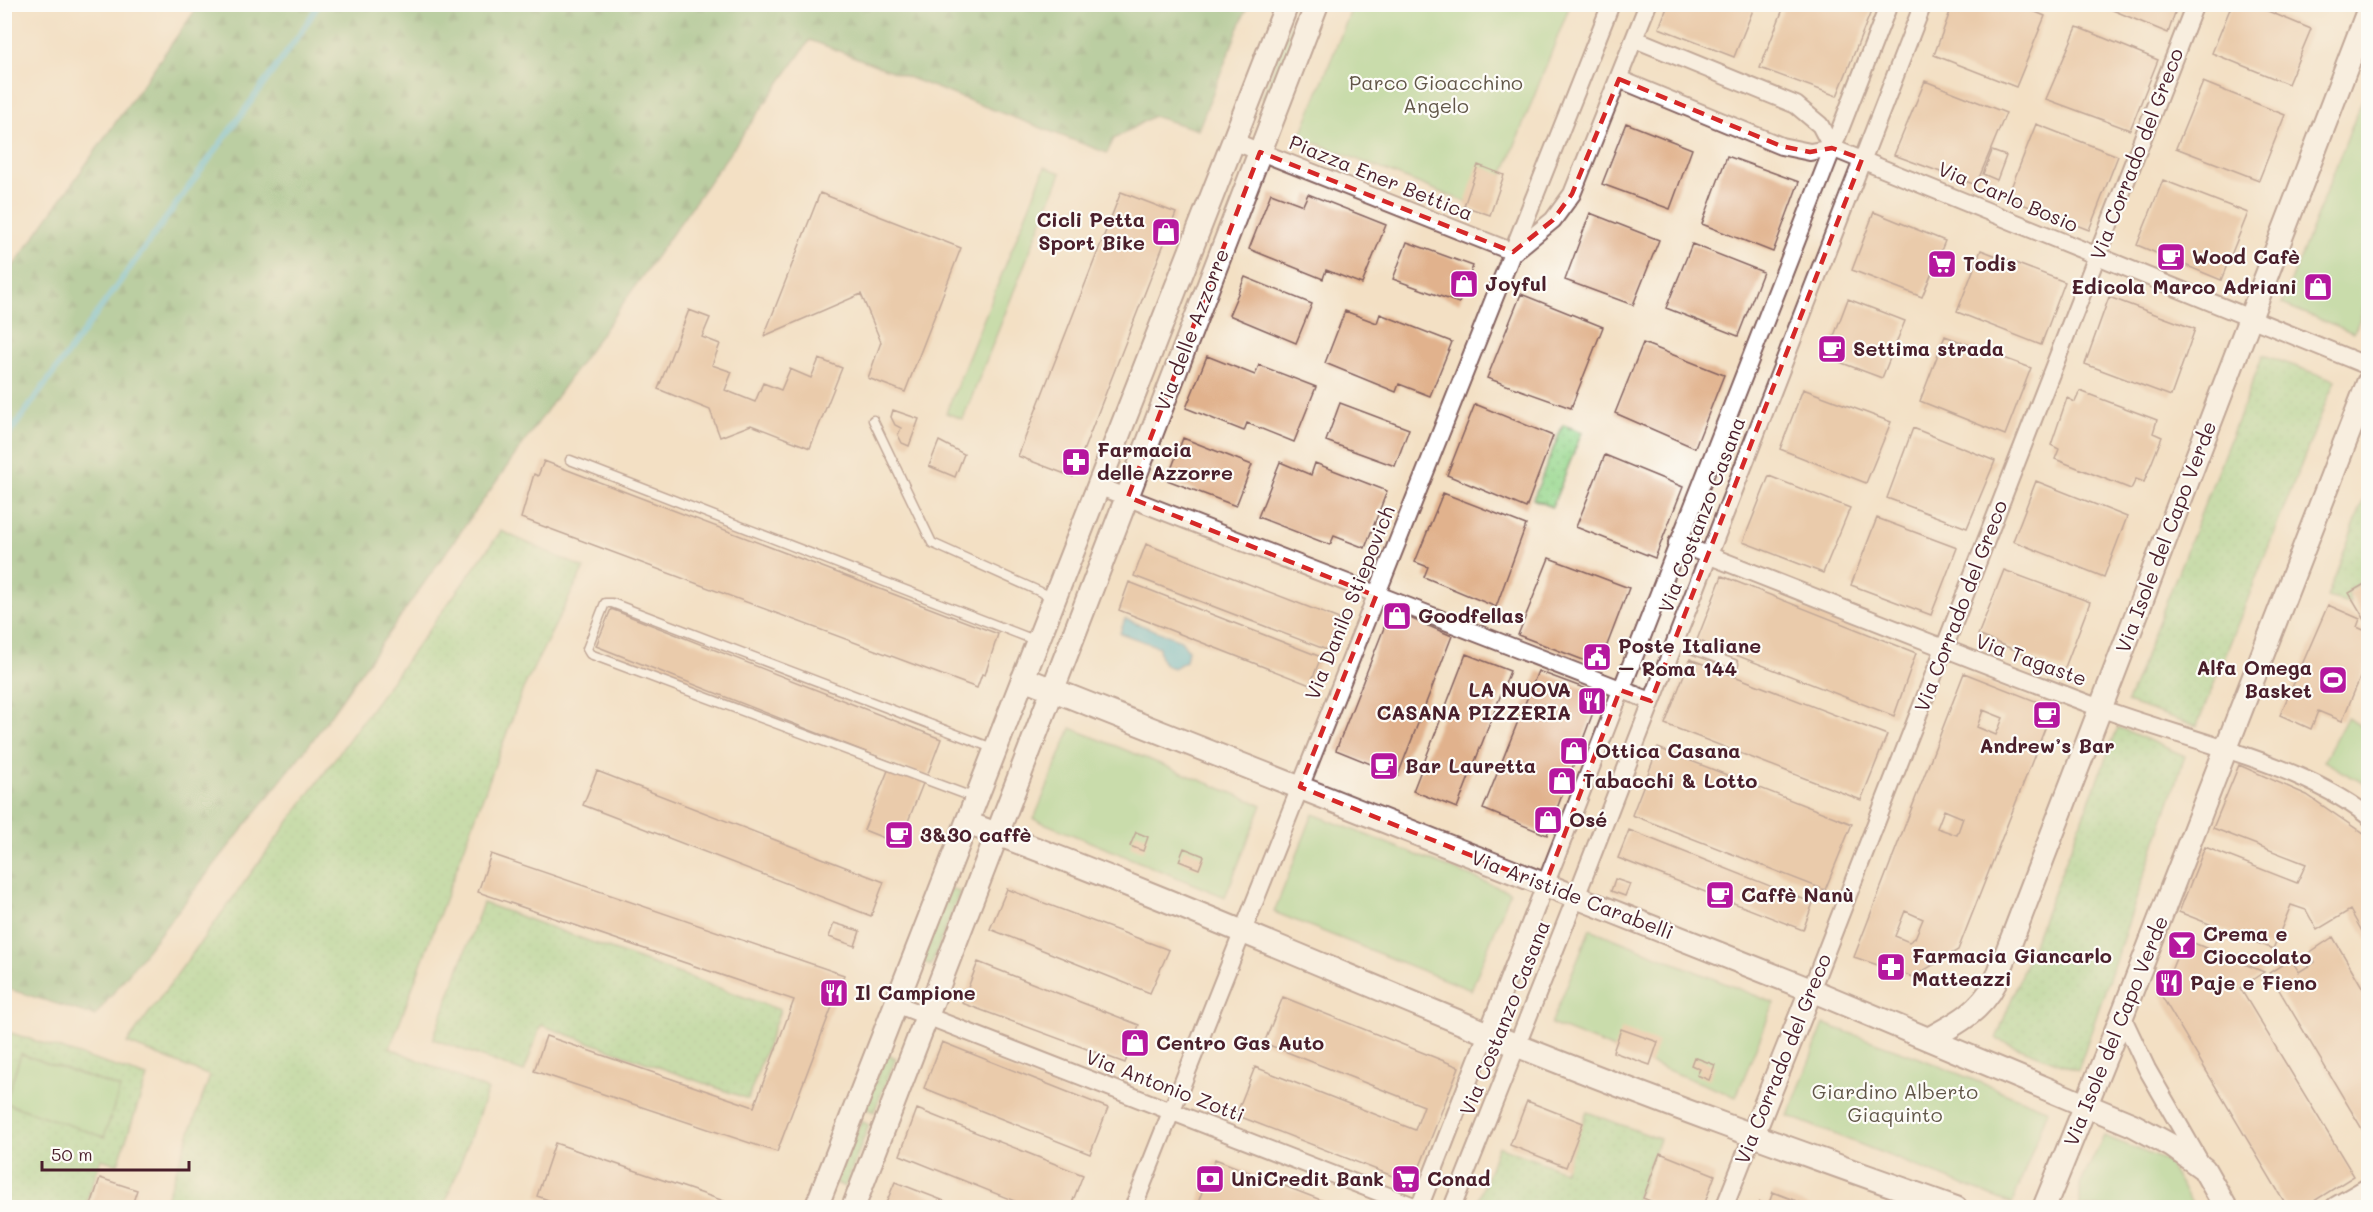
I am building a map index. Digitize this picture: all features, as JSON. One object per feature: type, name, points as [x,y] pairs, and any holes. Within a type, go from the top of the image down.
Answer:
[{"type":"street","name":"Via delle Azzorre","points":[[816,1208],[1287,4]]},
{"type":"street","name":"Via delle Azzorre","points":[[853,1208],[1317,4]]},
{"type":"street","points":[[1513,252],[1611,4]]},
{"type":"street","points":[[1513,252],[1546,226],[1569,200],[1648,4]]},
{"type":"street","name":"Via Costanzo Casana","points":[[1419,1208],[1889,4]]},
{"type":"street","name":"Via Costanzo Casana","points":[[1452,1208],[1576,897],[1923,4]]},
{"type":"street","name":"Via Corrado del Greco","points":[[1724,1208],[2195,4]]},
{"type":"street","name":"Via Isole del Capo Verde","points":[[1930,1038],[1969,1016],[1988,996],[1995,983],[2368,11]]},
{"type":"street","points":[[1635,39],[1796,105],[1820,125],[1832,147]]},
{"type":"street","name":"Via Carlo Bosio","points":[[1619,80],[1781,146],[1810,152],[1832,147],[2368,366]]},
{"type":"street","name":"Piazza Ener Bettica","points":[[1233,141],[1513,252]]},
{"type":"street","name":"Via Danilo Stiepovich","points":[[1133,1208],[1513,252]]},
{"type":"street","name":"Via Isole del Capo Verde","points":[[2044,1208],[2122,1016],[2368,383]]},
{"type":"street","points":[[1098,486],[1651,701]]},
{"type":"street","name":"Via Tagaste","points":[[1677,543],[1944,650],[2099,708],[2225,750],[2305,780],[2368,816]]},
{"type":"street","points":[[1023,678],[1054,690]]},
{"type":"street","name":"Via Aristide Carabelli","points":[[1054,690],[1930,1038],[2160,1138],[2204,1168]]},
{"type":"street","points":[[967,823],[1244,932],[1486,1033],[1752,1137],[1956,1208]]},
{"type":"street","name":"Via Antonio Zotti","points":[[896,1004],[1419,1208]]},
{"type":"street","points":[[2122,1016],[2147,1069],[2226,1208]]},
{"type":"street","points":[[2337,1208],[2368,1190]]},
{"type":"lane","points":[[873,420],[932,543],[1054,598]]},
{"type":"lane","points":[[570,460],[1037,642]]},
{"type":"lane","points":[[976,798],[590,654],[587,649],[605,603],[612,603],[995,750]]},
{"type":"lane","points":[[1674,644],[1734,664]]},
{"type":"highlighted area","points":[[1619,79],[1781,146],[1810,152],[1832,148],[1862,159],[1651,701],[1620,690],[1545,885],[1300,787],[1376,596],[1128,497],[1260,152],[1513,252],[1553,220],[1572,194]]},
{"type":"green space","points":[[199,5],[1248,5],[1198,130],[1153,116],[1114,139],[1107,153],[810,40],[312,741],[95,1016],[5,988],[5,278]]},
{"type":"green space","points":[[1298,5],[1308,5],[1270,101],[1262,98]]},
{"type":"green space","name":"Parco Gioacchino Angelo","points":[[1353,5],[1570,5],[1489,211],[1300,137]]},
{"type":"green space","points":[[2368,85],[2368,297],[2354,333],[2282,304]]},
{"type":"green space","points":[[1045,167],[1061,173],[963,419],[946,413]]},
{"type":"green space","points":[[2263,355],[2335,380],[2197,726],[2127,702]]},
{"type":"green space","points":[[1563,425],[1582,432],[1552,507],[1533,499]]},
{"type":"green space","points":[[2368,488],[2368,578],[2348,590],[2350,603],[2327,597]]},
{"type":"green space","points":[[501,531],[584,568],[523,689],[390,1048],[488,1090],[444,1207],[163,1207],[210,1076],[127,1043]]},
{"type":"green space","points":[[2347,718],[2368,730],[2368,786],[2324,761]]},
{"type":"green space","points":[[2118,727],[2185,756],[2078,1070],[1996,1039]]},
{"type":"green space","points":[[1071,728],[1262,805],[1225,897],[1034,819]]},
{"type":"green space","points":[[1313,814],[1510,892],[1471,990],[1274,912]]},
{"type":"green space","points":[[950,889],[960,892],[931,966],[922,962]]},
{"type":"green space","points":[[483,903],[780,1010],[748,1099],[541,1025],[524,1072],[433,1039]]},
{"type":"green space","points":[[1590,929],[1774,1003],[1736,1097],[1551,1024]]},
{"type":"green space","name":"Giardino Alberto Giaquinto","points":[[1824,1024],[1917,1057],[2048,1110],[2012,1204],[1788,1116]]},
{"type":"green space","points":[[5,1031],[147,1077],[118,1164],[101,1159],[85,1207],[5,1207],[5,1103]],"holes":[[[21,1054],[120,1088],[5,1103]]]},
{"type":"green space","points":[[21,1054],[120,1088],[104,1137],[5,1103]]},
{"type":"green space","points":[[886,1054],[896,1058],[874,1112],[865,1108]]},
{"type":"green space","points":[[1587,1112],[1659,1139],[1636,1200],[1654,1207],[1495,1208],[1478,1201],[1498,1146],[1564,1171]]},
{"type":"green space","points":[[861,1121],[869,1125],[845,1187],[836,1183]]},
{"type":"green space","points":[[2104,1136],[2167,1161],[2194,1207],[2080,1207],[2080,1185]]},
{"type":"water","points":[[1125,619],[1181,640],[1188,650],[1186,661],[1174,668],[1164,664],[1159,647],[1120,633]]},
{"type":"building","points":[[1785,4],[1874,4],[1837,96],[1760,68]]},
{"type":"building","points":[[1953,4],[2016,4],[2045,16],[2016,87],[1934,55]]},
{"type":"building","points":[[2098,4],[2178,4],[2168,33]]},
{"type":"building","points":[[2232,4],[2251,4],[2311,29],[2288,84],[2212,53]]},
{"type":"building","points":[[1668,5],[1755,5],[1734,57],[1659,28]]},
{"type":"building","points":[[2077,27],[2158,60],[2130,130],[2046,99]]},
{"type":"building","points":[[1925,81],[2006,113],[1976,185],[1894,155]]},
{"type":"building","points":[[2203,82],[2285,115],[2259,180],[2176,148]]},
{"type":"building","points":[[1626,123],[1692,149],[1670,209],[1602,184]]},
{"type":"building","points":[[2036,124],[2118,156],[2089,230],[2007,198]]},
{"type":"building","points":[[1992,151],[2006,156],[1997,180],[1983,174]]},
{"type":"building","points":[[1727,156],[1799,182],[1773,252],[1702,224]]},
{"type":"building","points":[[1478,165],[1504,175],[1490,215],[1464,206]]},
{"type":"building","points":[[2163,180],[2248,213],[2221,280],[2137,245]]},
{"type":"building","points":[[1121,192],[1176,213],[1073,477],[1018,456]]},
{"type":"building","points":[[820,193],[961,248],[905,392],[868,378],[881,342],[861,294],[764,336]]},
{"type":"building","points":[[1271,193],[1303,205],[1308,194],[1386,225],[1362,284],[1326,270],[1323,279],[1249,249]]},
{"type":"building","points":[[1874,212],[1945,241],[1922,297],[1852,270]]},
{"type":"building","points":[[1590,213],[1659,240],[1633,305],[1565,280]]},
{"type":"building","points":[[1407,242],[1473,266],[1459,303],[1393,279]]},
{"type":"building","points":[[1692,244],[1763,272],[1738,336],[1666,308]]},
{"type":"building","points":[[1981,250],[2065,282],[2041,345],[1957,312]]},
{"type":"building","points":[[1245,277],[1312,304],[1296,343],[1229,315]]},
{"type":"building","name":"Edicola Marco Adriani","points":[[2312,278],[2328,284],[2324,295],[2308,289]]},
{"type":"building","points":[[1521,294],[1603,327],[1571,408],[1487,378]]},
{"type":"building","points":[[2109,297],[2195,329],[2171,396],[2085,364]]},
{"type":"building","points":[[1848,299],[1905,321],[1882,378],[1826,357]]},
{"type":"building","points":[[689,310],[710,318],[702,337],[720,344],[712,365],[732,372],[725,390],[755,402],[763,383],[781,390],[790,369],[811,378],[819,359],[842,368],[810,448],[751,425],[720,437],[710,410],[658,389]]},
{"type":"building","points":[[1345,311],[1377,323],[1380,314],[1452,342],[1430,396],[1399,384],[1396,392],[1325,363]]},
{"type":"building","points":[[1945,336],[2031,368],[2005,435],[1920,401]]},
{"type":"building","points":[[1643,343],[1724,375],[1695,448],[1615,413]]},
{"type":"building","points":[[1207,356],[1255,375],[1259,365],[1316,387],[1294,442],[1247,423],[1244,431],[1186,408]]},
{"type":"building","points":[[1803,389],[1891,422],[1866,483],[1780,449]]},
{"type":"building","points":[[2080,391],[2157,420],[2153,433],[2162,437],[2144,482],[2136,479],[2131,489],[2055,459],[2059,449],[2051,445],[2067,398],[2075,402]]},
{"type":"building","points":[[1340,403],[1409,429],[1395,466],[1326,441]]},
{"type":"building","points":[[1475,404],[1553,436],[1526,508],[1447,475]]},
{"type":"building","points":[[893,410],[919,419],[909,446],[902,443],[898,435],[901,428],[895,425],[891,417]]},
{"type":"building","points":[[1913,428],[1995,461],[1967,528],[1887,498]]},
{"type":"building","points":[[1183,438],[1252,465],[1236,506],[1167,480]]},
{"type":"building","points":[[939,441],[964,454],[955,477],[929,466]]},
{"type":"building","points":[[1605,455],[1683,487],[1655,558],[1576,527]]},
{"type":"building","points":[[544,461],[998,634],[985,675],[982,674],[977,688],[521,518],[534,474],[538,476]]},
{"type":"building","points":[[1280,462],[1311,475],[1315,463],[1387,491],[1365,548],[1334,536],[1330,545],[1258,517]]},
{"type":"building","points":[[1769,476],[1850,508],[1823,573],[1743,542]]},
{"type":"building","points":[[2036,481],[2127,517],[2104,577],[2013,541]]},
{"type":"building","points":[[1443,493],[1526,525],[1496,607],[1424,577],[1428,567],[1415,562]]},
{"type":"building","points":[[1877,518],[1957,548],[1931,615],[1851,585]]},
{"type":"building","points":[[1146,544],[1339,619],[1327,650],[1134,576]]},
{"type":"building","points":[[1549,558],[1629,588],[1599,666],[1518,635]]},
{"type":"building","points":[[2004,570],[2090,602],[2064,670],[1978,635]]},
{"type":"building","points":[[1722,576],[1916,653],[1894,716],[1697,640]]},
{"type":"building","points":[[1129,582],[1321,657],[1310,685],[1119,610]]},
{"type":"building","points":[[2368,582],[2368,625],[2349,593]]},
{"type":"building","name":"Alfa Omega Basket","points":[[2328,605],[2360,619],[2357,627],[2368,632],[2368,659],[2342,721],[2318,711],[2311,729],[2280,715]]},
{"type":"building","points":[[611,609],[941,739],[927,776],[596,646]]},
{"type":"building","points":[[1391,610],[1452,636],[1398,775],[1336,750]]},
{"type":"building","points":[[1466,654],[1510,671],[1457,808],[1413,791]]},
{"type":"building","points":[[1690,659],[1887,735],[1861,800],[1665,724]]},
{"type":"building","points":[[1538,671],[1600,694],[1547,835],[1483,809]]},
{"type":"building","points":[[1964,673],[2053,708],[1958,950],[1913,977],[1854,957]],"holes":[[[1983,710],[2003,718],[1996,735],[1977,727]],[[1944,810],[1963,818],[1957,835],[1937,828]],[[1905,911],[1923,919],[1915,938],[1909,942],[1895,936]]]},
{"type":"building","points":[[1658,748],[1852,824],[1825,890],[1632,815]]},
{"type":"building","points":[[2239,765],[2307,795],[2368,837],[2368,942],[2350,910],[2317,930],[2306,910],[2291,905],[2273,949],[2179,912],[2205,847],[2297,883],[2306,864],[2213,828]]},
{"type":"building","points":[[889,768],[924,781],[899,844],[864,830]]},
{"type":"building","points":[[597,771],[884,882],[871,916],[583,805]]},
{"type":"building","points":[[1629,830],[1813,903],[1803,930],[1618,858]]},
{"type":"building","points":[[1136,832],[1148,837],[1143,851],[1130,846]]},
{"type":"building","points":[[1184,848],[1204,856],[1199,869],[1179,861]]},
{"type":"building","points":[[491,854],[844,975],[777,1152],[534,1071],[546,1036],[754,1107],[794,1000],[478,892]]},
{"type":"building","points":[[1615,879],[1630,884],[1625,896],[1611,891]]},
{"type":"building","points":[[1007,889],[1169,950],[1150,993],[990,929]]},
{"type":"building","points":[[834,923],[860,931],[855,946],[829,937]]},
{"type":"building","points":[[2333,937],[2368,997],[2368,1139],[2269,973],[2291,959],[2299,972],[2315,962],[2309,953]]},
{"type":"building","points":[[2184,939],[2264,972],[2240,988],[2354,1176],[2303,1208],[2288,1208],[2161,995]]},
{"type":"building","points":[[978,962],[1139,1025],[1125,1063],[962,1003]]},
{"type":"building","points":[[1283,997],[1459,1067],[1413,1184],[1236,1115],[1255,1067],[1415,1130],[1424,1106],[1264,1043]]},
{"type":"building","points":[[1621,1029],[1658,1042],[1650,1065],[1613,1052]]},
{"type":"building","points":[[942,1042],[1108,1108],[1090,1154],[924,1088]]},
{"type":"building","points":[[1694,1057],[1715,1065],[1709,1080],[1697,1075],[1700,1069],[1691,1065]]},
{"type":"building","points":[[1527,1101],[1583,1123],[1566,1167],[1510,1145]]},
{"type":"building","points":[[917,1109],[1083,1175],[1070,1208],[1032,1208],[900,1155]]},
{"type":"building","points":[[555,1143],[742,1208],[571,1208],[537,1196]]},
{"type":"building","points":[[1660,1153],[1715,1175],[1703,1208],[1667,1208],[1643,1198]]},
{"type":"building","points":[[1215,1159],[1339,1208],[1202,1208],[1197,1205]]},
{"type":"building","points":[[100,1178],[137,1190],[131,1208],[90,1208]]},
{"type":"building","points":[[895,1182],[960,1207],[960,1208],[884,1208]]},
{"type":"building","points":[[1773,1192],[1812,1208],[1757,1208],[1759,1202],[1768,1206]]},
{"type":"waterway","points":[[4,441],[300,34],[319,4]]},
{"type":"place","name":"Cicli Petta Sport Bike","points":[[1166,232]]},
{"type":"place","name":"Wood Cafè","points":[[2171,257]]},
{"type":"place","name":"Todis","points":[[1942,264]]},
{"type":"place","name":"Joyful","points":[[1464,284]]},
{"type":"place","name":"Edicola Marco Adriani","points":[[2318,287]]},
{"type":"place","name":"Settima strada","points":[[1832,349]]},
{"type":"place","name":"Farmacia delle Azzorre","points":[[1076,462]]},
{"type":"place","name":"Goodfellas","points":[[1397,616]]},
{"type":"place","name":"Poste Italiane – Roma 144","points":[[1597,657]]},
{"type":"place","name":"Alfa Omega Basket","points":[[2333,680]]},
{"type":"place","name":"LA NUOVA CASANA PIZZERIA","points":[[1592,701]]},
{"type":"place","name":"Andrew’s Bar","points":[[2047,715]]},
{"type":"place","name":"Ottica Casana","points":[[1574,751]]},
{"type":"place","name":"Bar Lauretta","points":[[1384,766]]},
{"type":"place","name":"Tabacchi & Lotto","points":[[1562,781]]},
{"type":"place","name":"Osé","points":[[1548,820]]},
{"type":"place","name":"3&30 caffè","points":[[899,835]]},
{"type":"place","name":"Caffè Nanù","points":[[1720,895]]},
{"type":"place","name":"Crema e Cioccolato","points":[[2182,945]]},
{"type":"place","name":"Farmacia Giancarlo Matteazzi","points":[[1891,967]]},
{"type":"place","name":"Paje e Fieno","points":[[2169,983]]},
{"type":"place","name":"Il Campione","points":[[834,993]]},
{"type":"place","name":"Centro Gas Auto","points":[[1135,1043]]},
{"type":"place","name":"UniCredit Bank","points":[[1210,1179]]},
{"type":"place","name":"Conad","points":[[1406,1179]]}]
